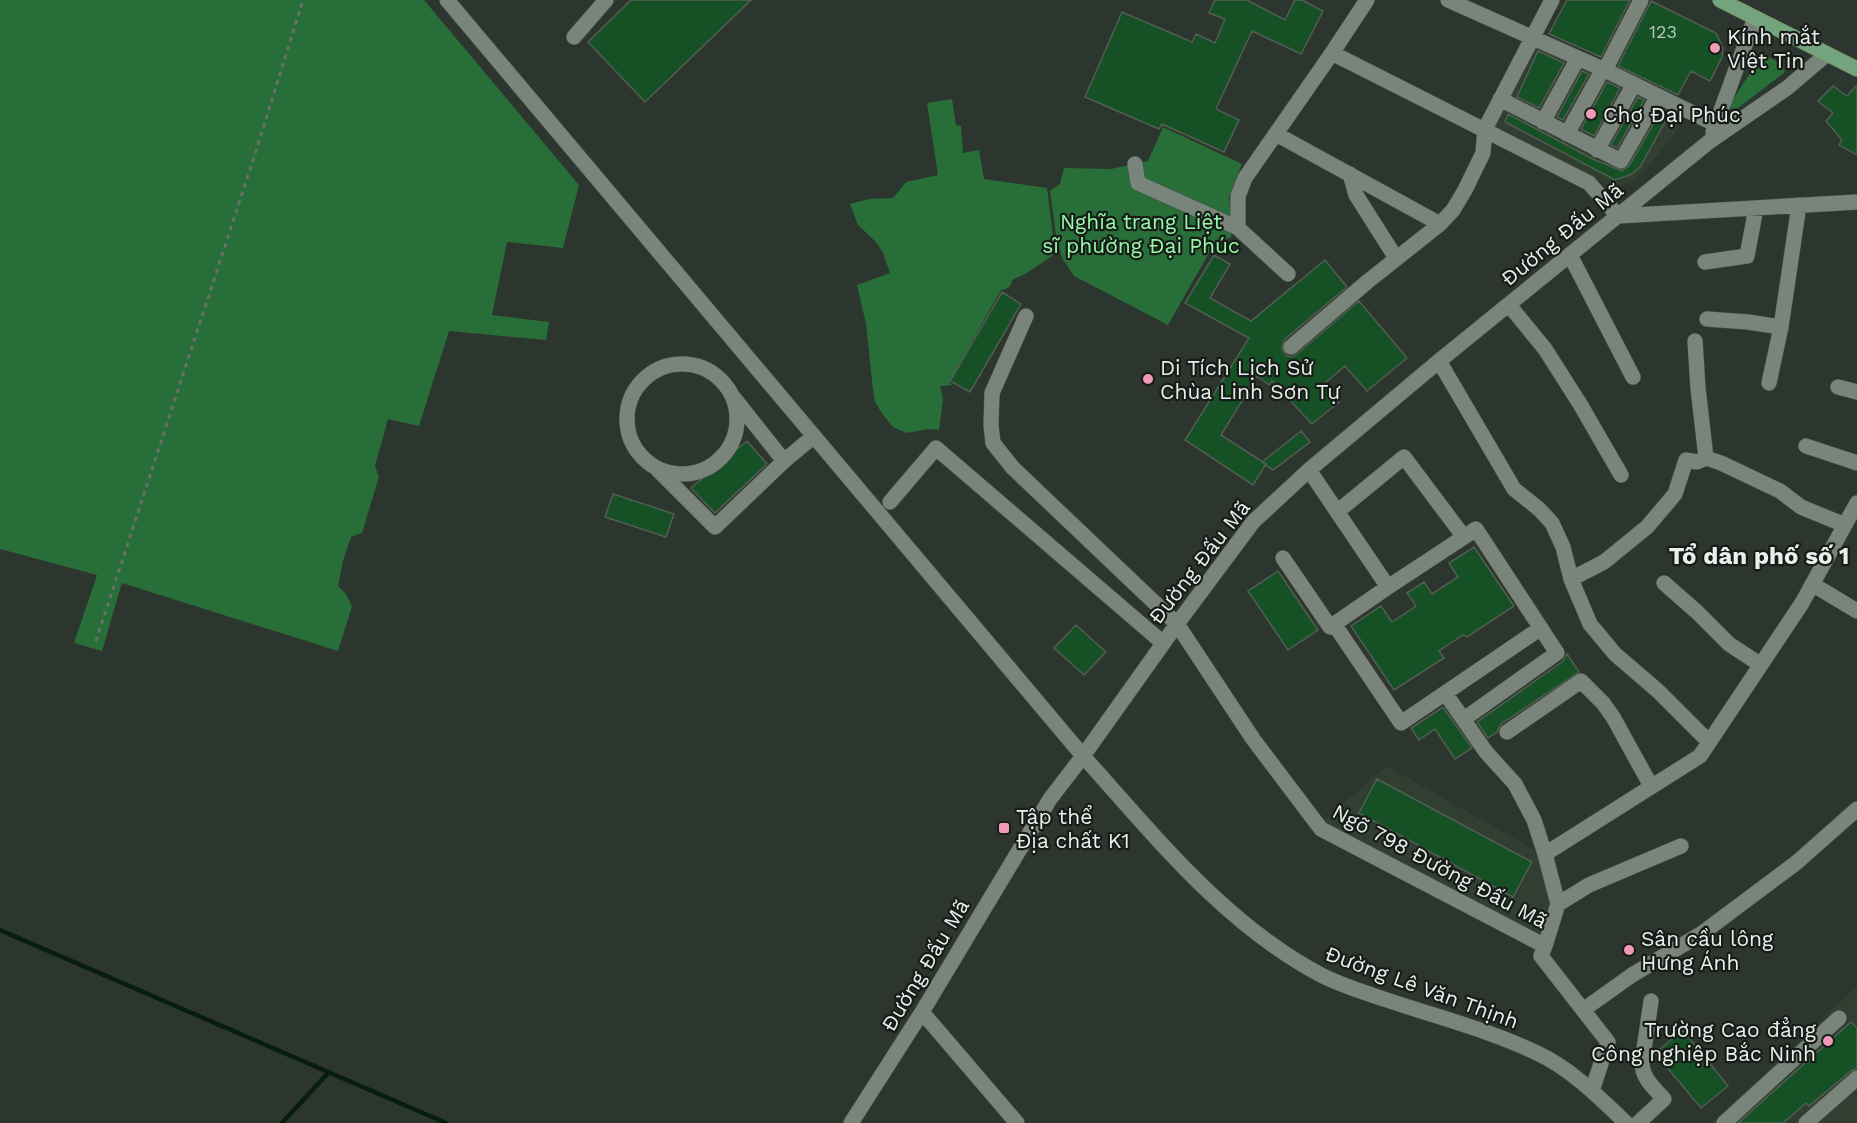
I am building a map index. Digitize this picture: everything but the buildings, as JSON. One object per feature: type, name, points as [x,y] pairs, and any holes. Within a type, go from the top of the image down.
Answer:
[{"type":"main road","points":[[1720,0],[1748,10],[1857,69]]},
{"type":"street","name":"Đường Lê Văn Thịnh","points":[[447,0],[1083,756],[1174,857],[1245,925],[1268,943],[1324,976],[1349,987],[1493,1035],[1539,1054],[1592,1091],[1626,1123]]},
{"type":"street","points":[[574,37],[606,0]]},
{"type":"street","points":[[1238,228],[1238,196],[1245,178],[1367,0]]},
{"type":"street","points":[[1448,0],[1604,70],[1715,124]]},
{"type":"street","points":[[1291,347],[1440,224],[1453,210],[1483,153],[1485,129],[1552,0]]},
{"type":"street","points":[[1567,134],[1641,0]]},
{"type":"street","points":[[1710,141],[1748,10]]},
{"type":"street","points":[[1332,53],[1589,183],[1618,216],[1857,202]]},
{"type":"street","name":"Đường Đấu Mã","points":[[851,1123],[922,1012],[1050,799],[1253,522],[1309,470],[1439,361],[1710,141],[1787,88],[1827,54]]},
{"type":"street","points":[[1543,122],[1578,58]]},
{"type":"street","points":[[1597,150],[1634,84]]},
{"type":"street","points":[[1500,99],[1621,161],[1658,96]]},
{"type":"street","points":[[1276,134],[1440,224]]},
{"type":"street","points":[[1135,164],[1138,183],[1238,228],[1288,274]]},
{"type":"street","points":[[1350,174],[1356,195],[1396,258]]},
{"type":"street","points":[[1769,383],[1799,205]]},
{"type":"street","points":[[1704,262],[1747,256],[1756,208]]},
{"type":"street","points":[[1570,255],[1633,377]]},
{"type":"street","points":[[1509,304],[1545,349],[1621,475]]},
{"type":"street","name":"Ngõ 798 Đường Đấu Mã","points":[[1026,316],[992,393],[993,443],[1013,468],[1177,624],[1253,739],[1321,829],[1545,946],[1540,956],[1608,1042],[1592,1091]]},
{"type":"street","points":[[1707,319],[1780,327]]},
{"type":"street","points":[[1695,341],[1706,458]]},
{"type":"street","points":[[1439,361],[1514,489],[1539,509],[1552,524],[1563,547],[1571,579],[1590,624],[1615,654],[1658,690],[1709,742]]},
{"type":"street","points":[[784,461],[717,376],[704,369],[690,364],[675,364],[661,368],[642,380],[630,399],[627,428],[636,449],[715,526],[814,436]]},
{"type":"street","points":[[1838,387],[1857,392]]},
{"type":"street","points":[[652,464],[669,472],[688,473],[707,468],[722,456],[736,431],[736,412],[731,393]]},
{"type":"street","points":[[1806,446],[1857,464]]},
{"type":"street","points":[[890,502],[936,448],[1163,643]]},
{"type":"street","points":[[1337,512],[1404,457],[1464,537]]},
{"type":"street","points":[[1571,579],[1604,562],[1647,527],[1675,494],[1686,460],[1696,462],[1706,458],[1721,463],[1780,491],[1801,507],[1845,525]]},
{"type":"street","points":[[1309,470],[1388,587]]},
{"type":"street","points":[[1545,854],[1700,756],[1803,603],[1857,503]]},
{"type":"street","points":[[1283,558],[1330,627],[1476,529],[1557,653],[1464,719]]},
{"type":"street","points":[[1664,584],[1697,612],[1729,644],[1761,665]]},
{"type":"street","points":[[1812,585],[1857,611]]},
{"type":"street","points":[[1334,624],[1401,723],[1540,628]]},
{"type":"street","points":[[1507,732],[1581,681],[1603,703],[1613,717],[1651,786]]},
{"type":"street","points":[[1445,693],[1486,752],[1515,784],[1534,820],[1558,904],[1545,946]]},
{"type":"street","points":[[1583,1010],[1632,975],[1701,934],[1796,863],[1857,809]]},
{"type":"street","points":[[1558,904],[1589,885],[1681,846]]},
{"type":"street","points":[[1638,1123],[1664,1099],[1645,1078],[1641,1063],[1651,1001]]},
{"type":"street","points":[[922,1012],[1017,1123]]},
{"type":"street","points":[[1724,1123],[1839,1018]]},
{"type":"street","points":[[1806,1123],[1857,1078]]},
{"type":"path","points":[[96,642],[303,0]]},
{"type":"shaded area","name":"Chợ Đại Phúc","points":[[1538,31],[1690,104],[1677,130],[1651,164],[1634,181],[1615,189],[1492,125]]},
{"type":"shaded area","points":[[1387,766],[1540,853],[1551,908],[1540,936],[1322,821]]},
{"type":"shaded area","name":"Trường Cao đẳng Công nghiệp Bắc Ninh","points":[[1857,986],[1857,1123],[1711,1123],[1742,1095]]},
{"type":"green space","points":[[0,0],[424,0],[579,185],[563,248],[507,242],[492,315],[549,322],[546,340],[449,331],[419,426],[388,419],[375,466],[379,477],[362,533],[351,537],[343,561],[338,586],[346,594],[352,606],[338,651],[122,583],[102,651],[74,643],[97,575],[0,549]]},
{"type":"green space","points":[[1765,55],[1780,63],[1785,70],[1784,73],[1738,108],[1731,109],[1730,104],[1756,64]]},
{"type":"green space","points":[[952,99],[956,125],[961,126],[963,153],[979,150],[984,179],[1047,188],[1053,235],[1058,252],[1027,273],[1012,280],[1009,287],[1001,290],[949,382],[952,385],[940,386],[943,399],[939,430],[929,429],[906,433],[893,427],[875,402],[866,324],[857,285],[890,273],[883,253],[876,242],[858,225],[850,204],[869,199],[893,198],[906,182],[938,175],[927,103]]},
{"type":"green space","name":"Nghĩa trang Liệt sĩ phường Đại Phúc","points":[[1163,127],[1242,164],[1229,197],[1231,237],[1213,246],[1168,325],[1074,276],[1062,258],[1056,235],[1050,191],[1060,184],[1064,168],[1111,169],[1148,161]]},
{"type":"waterway","points":[[0,930],[446,1123]]},
{"type":"waterway","points":[[282,1123],[329,1072]]},
{"type":"place","name":"Kính mắt Việt Tin","points":[[1715,48]]},
{"type":"place","name":"Chợ Đại Phúc","points":[[1591,114]]},
{"type":"place","name":"Di Tích Lịch Sử Chùa Linh Sơn Tự","points":[[1148,379]]},
{"type":"place","name":"Tập thể Địa chất K1","points":[[1004,828]]},
{"type":"place","name":"Sân cầu lông Hưng Ánh","points":[[1629,950]]},
{"type":"place","name":"Trường Cao đẳng Công nghiệp Bắc Ninh","points":[[1828,1041]]},
{"type":"district","name":"Tổ dân phố số 1","points":[[1759,556]]}]
